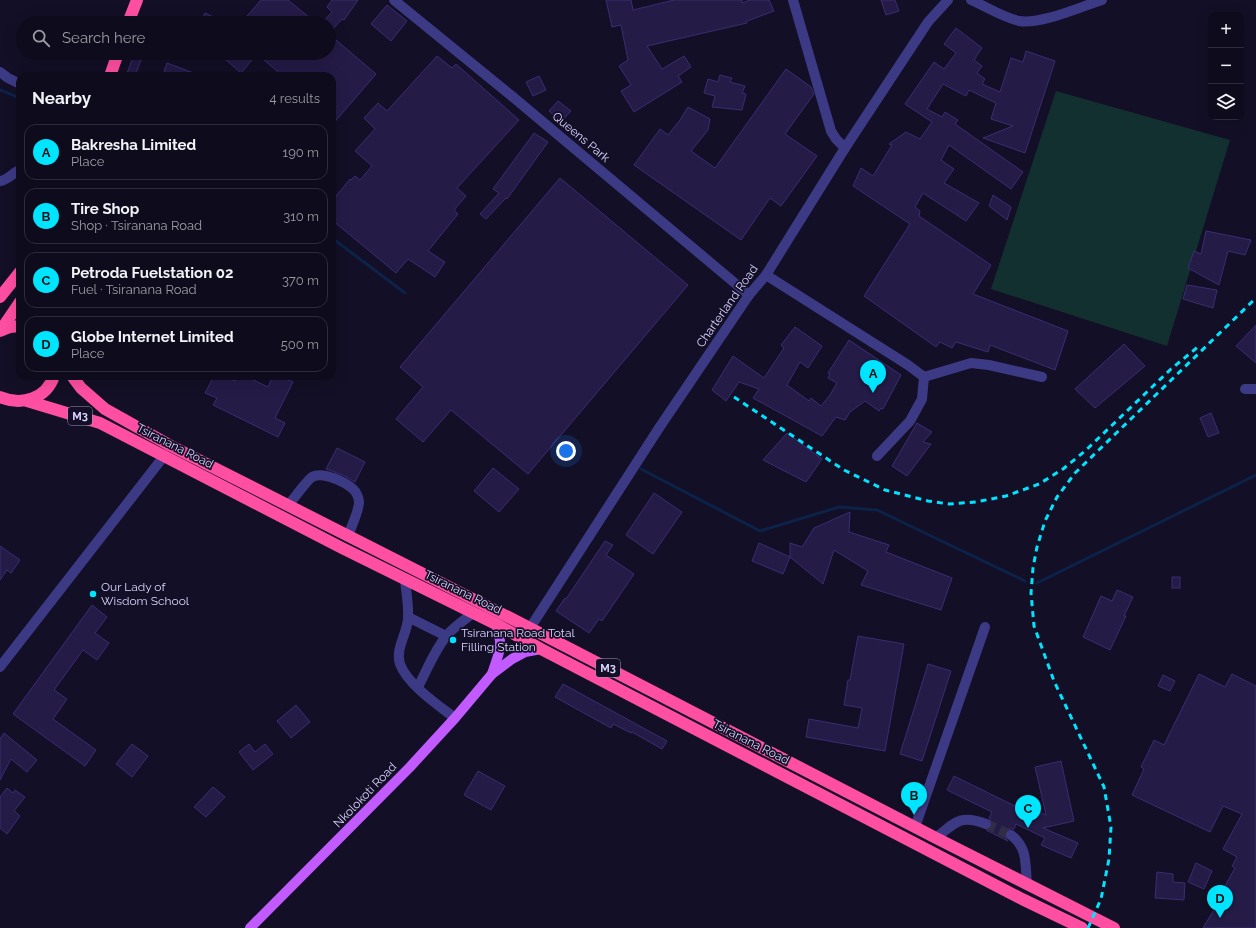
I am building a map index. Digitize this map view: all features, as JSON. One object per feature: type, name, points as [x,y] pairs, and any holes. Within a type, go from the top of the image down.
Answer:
[{"type":"highway","points":[[131,16],[137,0]]},
{"type":"highway","points":[[111,72],[116,60]]},
{"type":"highway","points":[[0,297],[16,277]]},
{"type":"highway","points":[[1,330],[16,308]]},
{"type":"highway","points":[[1,330],[16,326]]},
{"type":"highway","points":[[27,401],[36,398],[43,393],[50,386],[52,380]]},
{"type":"highway","name":"Tsiranana Road","points":[[75,380],[81,388],[111,412],[171,446],[530,628],[936,838],[1110,926]]},
{"type":"highway","name":"M3","points":[[0,397],[9,400],[27,401]]},
{"type":"highway","name":"Tsiranana Road","points":[[27,401],[100,423],[496,624],[541,649],[1077,926]]},
{"type":"main road","name":"Nkolokoti Road","points":[[492,674],[500,649],[501,638],[496,624]]},
{"type":"main road","name":"Nkolokoti Road","points":[[250,928],[410,767],[455,718],[492,674],[512,659],[525,652],[541,649]]},
{"type":"street","name":"Queens Park","points":[[394,0],[513,97],[749,296]]},
{"type":"street","points":[[793,0],[830,131],[845,148]]},
{"type":"street","name":"Charterland Road","points":[[530,628],[655,434],[749,296],[766,275],[845,148],[928,22],[948,0]]},
{"type":"street","points":[[971,0],[1007,17],[1020,21],[1043,19],[1102,0]]},
{"type":"street","points":[[0,72],[16,82]]},
{"type":"street","points":[[0,181],[7,179],[16,172]]},
{"type":"street","points":[[766,275],[908,364],[924,377]]},
{"type":"street","points":[[924,377],[971,363],[989,365],[1042,377]]},
{"type":"street","points":[[877,456],[910,422],[922,399],[924,377]]},
{"type":"street","points":[[1245,388],[1256,389]]},
{"type":"street","points":[[0,667],[164,456]]},
{"type":"street","points":[[288,505],[311,477],[319,474],[325,474],[354,490],[358,495],[359,503],[348,536]]},
{"type":"street","points":[[405,579],[408,617],[407,628],[399,649],[400,664],[409,679],[418,688],[455,718]]},
{"type":"street","points":[[418,688],[435,653],[446,636],[473,613]]},
{"type":"street","points":[[408,617],[446,636]]},
{"type":"street","points":[[916,827],[985,627]]},
{"type":"street","points":[[936,838],[955,822],[967,819],[986,824]]},
{"type":"street","points":[[1011,835],[1025,853],[1027,884]]},
{"type":"green space","points":[[1056,91],[1230,140],[1167,346],[991,289]]},
{"type":"building","points":[[261,0],[288,0],[307,16],[247,16]]},
{"type":"building","points":[[332,0],[358,0],[344,20],[342,19],[336,25],[336,16],[328,16],[332,12],[327,7]]},
{"type":"building","points":[[606,0],[631,0],[633,10],[674,0],[742,0],[742,3],[750,0],[769,0],[774,11],[747,21],[747,23],[647,46],[662,69],[684,56],[691,67],[678,76],[682,82],[634,112],[621,91],[631,85],[619,66],[628,60],[621,25],[612,27]]},
{"type":"building","points":[[881,0],[895,0],[899,11],[886,15]]},
{"type":"building","points":[[387,5],[407,21],[391,41],[371,24]]},
{"type":"building","points":[[205,13],[211,16],[204,16]]},
{"type":"building","points":[[956,28],[982,48],[974,60],[982,66],[977,73],[985,79],[982,84],[1000,92],[1011,58],[1023,62],[1026,51],[1055,61],[1025,153],[983,138],[1013,126],[991,119],[996,103],[969,90],[966,96],[943,84],[927,109],[942,117],[945,112],[958,120],[955,124],[1023,172],[1011,189],[949,145],[941,160],[954,169],[944,183],[979,203],[966,221],[923,193],[915,207],[920,211],[919,216],[991,265],[973,294],[1068,331],[1055,370],[990,345],[988,352],[956,342],[952,348],[940,342],[936,347],[864,296],[910,224],[853,186],[861,168],[873,176],[892,145],[889,144],[906,132],[920,139],[932,122],[905,104],[934,62],[944,69],[956,53],[944,44]]},
{"type":"building","points":[[336,40],[376,74],[336,120],[336,72],[278,72],[264,60],[336,60]]},
{"type":"building","points":[[437,56],[452,68],[456,64],[519,120],[457,188],[466,196],[454,210],[458,214],[428,251],[445,262],[435,277],[408,259],[396,273],[336,223],[336,196],[350,179],[351,180],[355,176],[360,180],[372,166],[355,151],[375,129],[364,118],[378,103],[387,111]]},
{"type":"building","points":[[132,60],[141,60],[136,72],[127,72]]},
{"type":"building","points":[[226,60],[252,60],[242,72],[240,72]]},
{"type":"building","points":[[167,63],[191,72],[166,72],[164,71]]},
{"type":"building","points":[[786,69],[811,87],[814,94],[785,134],[817,156],[781,206],[770,198],[741,240],[634,165],[660,129],[668,135],[688,107],[710,119],[708,130],[691,151],[715,168]]},
{"type":"building","points":[[720,75],[732,78],[730,82],[745,86],[742,93],[746,94],[742,110],[712,107],[715,96],[704,93],[708,79],[718,82]]},
{"type":"building","points":[[539,76],[546,90],[533,96],[526,82]]},
{"type":"building","points":[[558,101],[571,111],[561,122],[549,111]]},
{"type":"building","points":[[534,133],[548,142],[507,199],[506,198],[486,219],[480,214],[499,193],[493,189]]},
{"type":"building","points":[[560,178],[688,285],[528,474],[451,410],[423,442],[396,419],[423,387],[400,367]]},
{"type":"building","points":[[993,195],[1011,207],[1007,220],[989,206]]},
{"type":"building","points":[[1206,231],[1251,240],[1245,255],[1228,251],[1219,285],[1188,268],[1194,251],[1201,254]]},
{"type":"building","points":[[1187,285],[1217,290],[1213,308],[1183,299]]},
{"type":"building","points":[[1256,325],[1256,363],[1236,346]]},
{"type":"building","points":[[795,327],[822,346],[808,368],[800,362],[787,385],[809,401],[811,398],[821,406],[837,383],[828,378],[830,374],[828,373],[849,340],[901,375],[883,409],[881,408],[879,411],[865,401],[850,412],[845,420],[836,417],[822,436],[753,398],[759,389],[739,382],[726,401],[712,390],[733,356],[764,378],[784,348],[781,345]]},
{"type":"building","points":[[1124,344],[1145,366],[1095,408],[1075,389]]},
{"type":"building","points":[[212,380],[253,380],[268,387],[271,380],[289,380],[293,382],[275,418],[285,423],[278,437],[213,405],[217,398],[205,393]]},
{"type":"building","points":[[1211,413],[1219,433],[1208,437],[1200,418]]},
{"type":"building","points":[[917,423],[932,432],[923,442],[931,444],[907,476],[892,466]]},
{"type":"building","points":[[787,433],[822,459],[806,482],[763,460]]},
{"type":"building","points":[[337,448],[365,462],[355,482],[343,475],[326,469]]},
{"type":"building","points":[[493,468],[519,489],[499,512],[474,491]]},
{"type":"building","points":[[654,493],[682,512],[653,554],[626,535]]},
{"type":"building","points":[[850,512],[849,532],[889,545],[886,552],[952,578],[941,610],[861,585],[868,571],[834,550],[823,584],[790,557],[790,543],[802,547],[814,528]]},
{"type":"building","points":[[605,541],[613,545],[606,555],[634,574],[602,621],[599,619],[589,633],[556,611],[565,598],[566,599]]},
{"type":"building","points":[[759,543],[790,557],[783,574],[752,561]]},
{"type":"building","points":[[0,546],[20,560],[11,573],[7,570],[0,580]]},
{"type":"building","points":[[1172,577],[1180,577],[1180,588],[1172,588]]},
{"type":"building","points":[[1117,590],[1133,597],[1110,650],[1083,637],[1101,596],[1112,601]]},
{"type":"building","points":[[92,605],[107,617],[95,633],[109,643],[97,660],[83,650],[54,690],[67,699],[53,719],[96,750],[85,766],[13,714]]},
{"type":"building","points":[[858,636],[904,644],[885,751],[806,737],[809,719],[858,728],[862,708],[844,705]]},
{"type":"building","points":[[928,664],[951,671],[922,761],[900,754]]},
{"type":"building","points":[[1199,674],[1225,687],[1232,674],[1256,686],[1256,928],[1203,928],[1218,903],[1216,902],[1235,868],[1232,866],[1237,857],[1223,849],[1242,814],[1223,806],[1210,832],[1132,795],[1144,769],[1141,767],[1154,740],[1164,745]]},
{"type":"building","points":[[1163,675],[1175,681],[1170,691],[1158,686]]},
{"type":"building","points":[[563,684],[667,741],[662,749],[632,732],[631,733],[613,724],[611,728],[555,697]]},
{"type":"building","points":[[296,705],[310,722],[291,738],[277,721]]},
{"type":"building","points":[[4,733],[37,760],[27,772],[11,759],[0,780],[0,739]]},
{"type":"building","points":[[132,744],[148,756],[132,777],[116,764]]},
{"type":"building","points":[[249,744],[255,752],[265,744],[273,754],[253,770],[239,752]]},
{"type":"building","points":[[1061,761],[1074,821],[1043,828],[1078,843],[1071,858],[1041,845],[1045,838],[1016,824],[1014,829],[1009,829],[1006,831],[1005,837],[1008,841],[986,830],[990,829],[992,826],[992,822],[989,818],[992,812],[947,790],[954,776],[1025,811],[1027,806],[1046,815],[1035,767]]},
{"type":"building","points":[[478,771],[505,786],[491,810],[464,795]]},
{"type":"building","points":[[213,787],[225,797],[206,817],[194,807]]},
{"type":"building","points":[[7,788],[13,793],[15,790],[25,797],[14,811],[20,816],[7,834],[0,828],[0,797]]},
{"type":"building","points":[[1196,863],[1212,871],[1204,889],[1188,882]]},
{"type":"building","points":[[1157,872],[1173,874],[1173,882],[1185,883],[1184,900],[1155,898]]},
{"type":"waterway","points":[[0,90],[16,96]]},
{"type":"waterway","points":[[336,241],[405,293]]},
{"type":"waterway","points":[[641,469],[760,531],[839,507],[877,510],[1025,581]]},
{"type":"waterway","points":[[1037,583],[1256,475]]},
{"type":"tunnel","points":[[986,824],[1011,835]]},
{"type":"railway","points":[[1088,928],[1101,899],[1109,859],[1111,827],[1104,787],[1054,681],[1034,626],[1031,593],[1033,568],[1037,547],[1045,521],[1057,497],[1075,473],[1256,298]]},
{"type":"railway","points":[[734,397],[844,470],[885,490],[928,501],[949,504],[976,502],[1006,496],[1039,484],[1063,469],[1085,451],[1171,369],[1199,346]]},
{"type":"place","name":"Bakresha Limited","points":[[873,393]]},
{"type":"place","name":"Our Lady of Wisdom School","points":[[93,594]]},
{"type":"place","name":"Tsiranana Road Total Filling Station","points":[[453,640]]},
{"type":"place","name":"Tire Shop","points":[[914,815]]},
{"type":"place","name":"Petroda Fuelstation 02","points":[[1028,828]]},
{"type":"place","name":"Globe Internet Limited","points":[[1220,918]]}]
